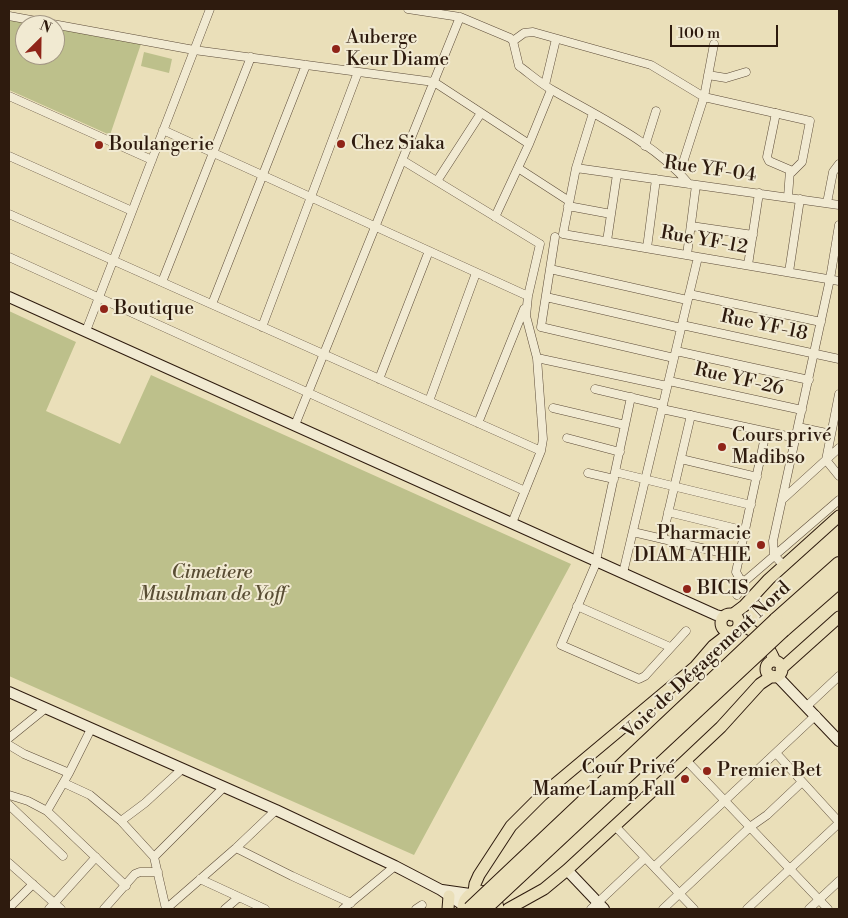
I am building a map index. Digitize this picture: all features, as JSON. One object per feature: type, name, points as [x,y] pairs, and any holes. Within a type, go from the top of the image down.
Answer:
[{"type":"highway","name":"Voie de Dégagement Nord","points":[[484,909],[780,625],[839,564]]},
{"type":"highway","name":"Voie de Dégagement Nord","points":[[464,908],[780,625],[839,581]]},
{"type":"main road","points":[[464,908],[476,892],[475,884],[479,875],[512,826],[542,795],[695,667],[744,606],[784,566],[839,516]]},
{"type":"main road","points":[[508,909],[544,889],[567,870],[721,727],[774,668],[794,658],[839,618]]},
{"type":"main road","points":[[729,623],[758,640],[765,649],[774,668]]},
{"type":"main road","points":[[476,892],[492,895],[497,906],[524,900]]},
{"type":"main road","points":[[445,893],[448,909]]},
{"type":"street","points":[[86,331],[210,9]]},
{"type":"street","points":[[408,9],[460,17],[510,38],[513,41],[519,66],[548,87],[645,146],[680,172],[693,184],[691,226],[687,255]]},
{"type":"street","points":[[9,16],[194,50],[434,82],[529,144]]},
{"type":"street","points":[[295,425],[460,17]]},
{"type":"street","points":[[513,41],[528,32],[556,39],[651,65],[704,97],[810,121],[802,162],[791,173],[788,197]]},
{"type":"street","points":[[495,217],[529,144],[548,87],[556,39]]},
{"type":"street","points":[[680,172],[704,97],[714,44]]},
{"type":"street","points":[[162,282],[251,57]]},
{"type":"street","points":[[212,304],[306,65]]},
{"type":"street","points":[[262,327],[358,72]]},
{"type":"street","points":[[708,75],[726,78],[746,72]]},
{"type":"street","points":[[9,96],[152,160]]},
{"type":"street","points":[[645,146],[656,112]]},
{"type":"street","points":[[438,181],[481,113]]},
{"type":"street","points":[[540,244],[563,234],[576,168],[593,113]]},
{"type":"street","points":[[776,113],[767,159],[790,170],[791,173]]},
{"type":"street","points":[[163,130],[476,272],[528,299]]},
{"type":"street","points":[[9,156],[132,211]]},
{"type":"street","points":[[402,160],[540,244]]},
{"type":"street","points":[[827,203],[833,172],[839,164]]},
{"type":"street","points":[[518,168],[569,204],[611,214]]},
{"type":"street","name":"Rue YF-04","points":[[576,168],[839,204]]},
{"type":"street","points":[[607,241],[617,174]]},
{"type":"street","points":[[647,248],[656,179]]},
{"type":"street","points":[[748,266],[758,193]]},
{"type":"street","points":[[789,272],[800,199]]},
{"type":"street","points":[[9,214],[540,451]]},
{"type":"street","points":[[784,566],[774,555],[773,541],[837,250],[839,225]]},
{"type":"street","points":[[691,226],[753,235]]},
{"type":"street","name":"Rue YF-12","points":[[563,234],[839,281]]},
{"type":"street","points":[[555,237],[541,327],[808,380]]},
{"type":"street","points":[[512,523],[540,451],[543,438],[537,358],[526,316],[540,244]]},
{"type":"street","points":[[379,379],[429,251]]},
{"type":"street","points":[[623,573],[698,257]]},
{"type":"street","points":[[9,258],[525,491]]},
{"type":"street","points":[[550,269],[821,322]]},
{"type":"street","points":[[429,402],[476,272]]},
{"type":"street","points":[[9,297],[597,561],[729,623]]},
{"type":"street","name":"Rue YF-18","points":[[546,297],[839,359]]},
{"type":"street","points":[[478,423],[528,299]]},
{"type":"street","name":"Rue YF-26","points":[[537,358],[802,410]]},
{"type":"street","points":[[595,389],[632,397],[691,415],[796,438]]},
{"type":"street","points":[[839,394],[826,460],[839,476]]},
{"type":"street","points":[[632,397],[597,561],[561,645],[632,677],[639,678],[645,676],[686,631]]},
{"type":"street","points":[[553,408],[626,425]]},
{"type":"street","points":[[662,538],[691,415]]},
{"type":"street","points":[[798,426],[831,434]]},
{"type":"street","points":[[745,581],[740,579],[736,572],[766,432]]},
{"type":"street","points":[[567,438],[620,452]]},
{"type":"street","points":[[783,499],[839,448]]},
{"type":"street","points":[[681,459],[757,477]]},
{"type":"street","points":[[588,472],[645,480],[751,505]]},
{"type":"street","points":[[736,595],[745,581],[839,500]]},
{"type":"street","points":[[668,512],[746,531]]},
{"type":"street","points":[[633,532],[740,557]]},
{"type":"street","points":[[577,606],[670,647]]},
{"type":"street","points":[[774,668],[807,706],[837,734]]},
{"type":"street","points":[[807,706],[839,676]]},
{"type":"street","points":[[9,692],[276,810],[395,866],[445,893],[464,908]]},
{"type":"street","points":[[9,738],[46,708]]},
{"type":"street","points":[[654,867],[816,715]]},
{"type":"street","points":[[47,811],[91,729]]},
{"type":"street","points":[[9,745],[24,754],[69,773]]},
{"type":"street","points":[[747,909],[839,823],[776,753]]},
{"type":"street","points":[[686,760],[828,909]]},
{"type":"street","points":[[121,821],[145,803],[182,769]]},
{"type":"street","points":[[64,782],[90,795],[121,821],[154,857],[166,909],[276,810]]},
{"type":"street","points":[[663,909],[750,827],[767,815],[802,782]]},
{"type":"street","points":[[154,857],[224,787]]},
{"type":"street","points":[[10,800],[28,801],[47,811],[126,886]]},
{"type":"street","points":[[10,800],[63,856]]},
{"type":"street","points":[[615,826],[694,909]]},
{"type":"street","points":[[236,848],[351,903]]},
{"type":"street","points":[[51,906],[96,857]]},
{"type":"street","points":[[567,870],[598,907],[645,858]]},
{"type":"street","points":[[9,863],[33,884],[51,906],[61,909]]},
{"type":"street","points":[[343,909],[395,866]]},
{"type":"street","points":[[104,909],[135,874],[140,872],[158,872]]},
{"type":"street","points":[[200,879],[266,909]]},
{"type":"street","points":[[809,909],[839,881]]},
{"type":"street","points":[[9,908],[33,884]]},
{"type":"street","points":[[445,893],[476,892]]},
{"type":"street","points":[[225,909],[239,897]]},
{"type":"street","points":[[249,902],[256,909]]},
{"type":"green space","points":[[10,19],[15,20],[15,65],[65,65],[65,29],[141,44],[110,135],[9,90]]},
{"type":"green space","points":[[144,52],[172,59],[169,73],[141,66]]},
{"type":"green space","name":"Cimetiere Musulman de Yoff","points":[[9,311],[76,342],[46,411],[120,444],[151,375],[571,564],[414,855],[9,676]]},
{"type":"place","name":"Auberge Keur Diame","points":[[336,49]]},
{"type":"place","name":"Chez Siaka","points":[[341,144]]},
{"type":"place","name":"Boulangerie","points":[[99,145]]},
{"type":"place","name":"Boutique","points":[[104,309]]},
{"type":"place","name":"Cours privé Madibso","points":[[722,447]]},
{"type":"place","name":"Pharmacie DIAM ATHIE","points":[[761,545]]},
{"type":"place","name":"BICIS","points":[[687,589]]},
{"type":"place","name":"Premier Bet","points":[[707,771]]},
{"type":"place","name":"Cour Privé Mame Lamp Fall","points":[[685,779]]}]
